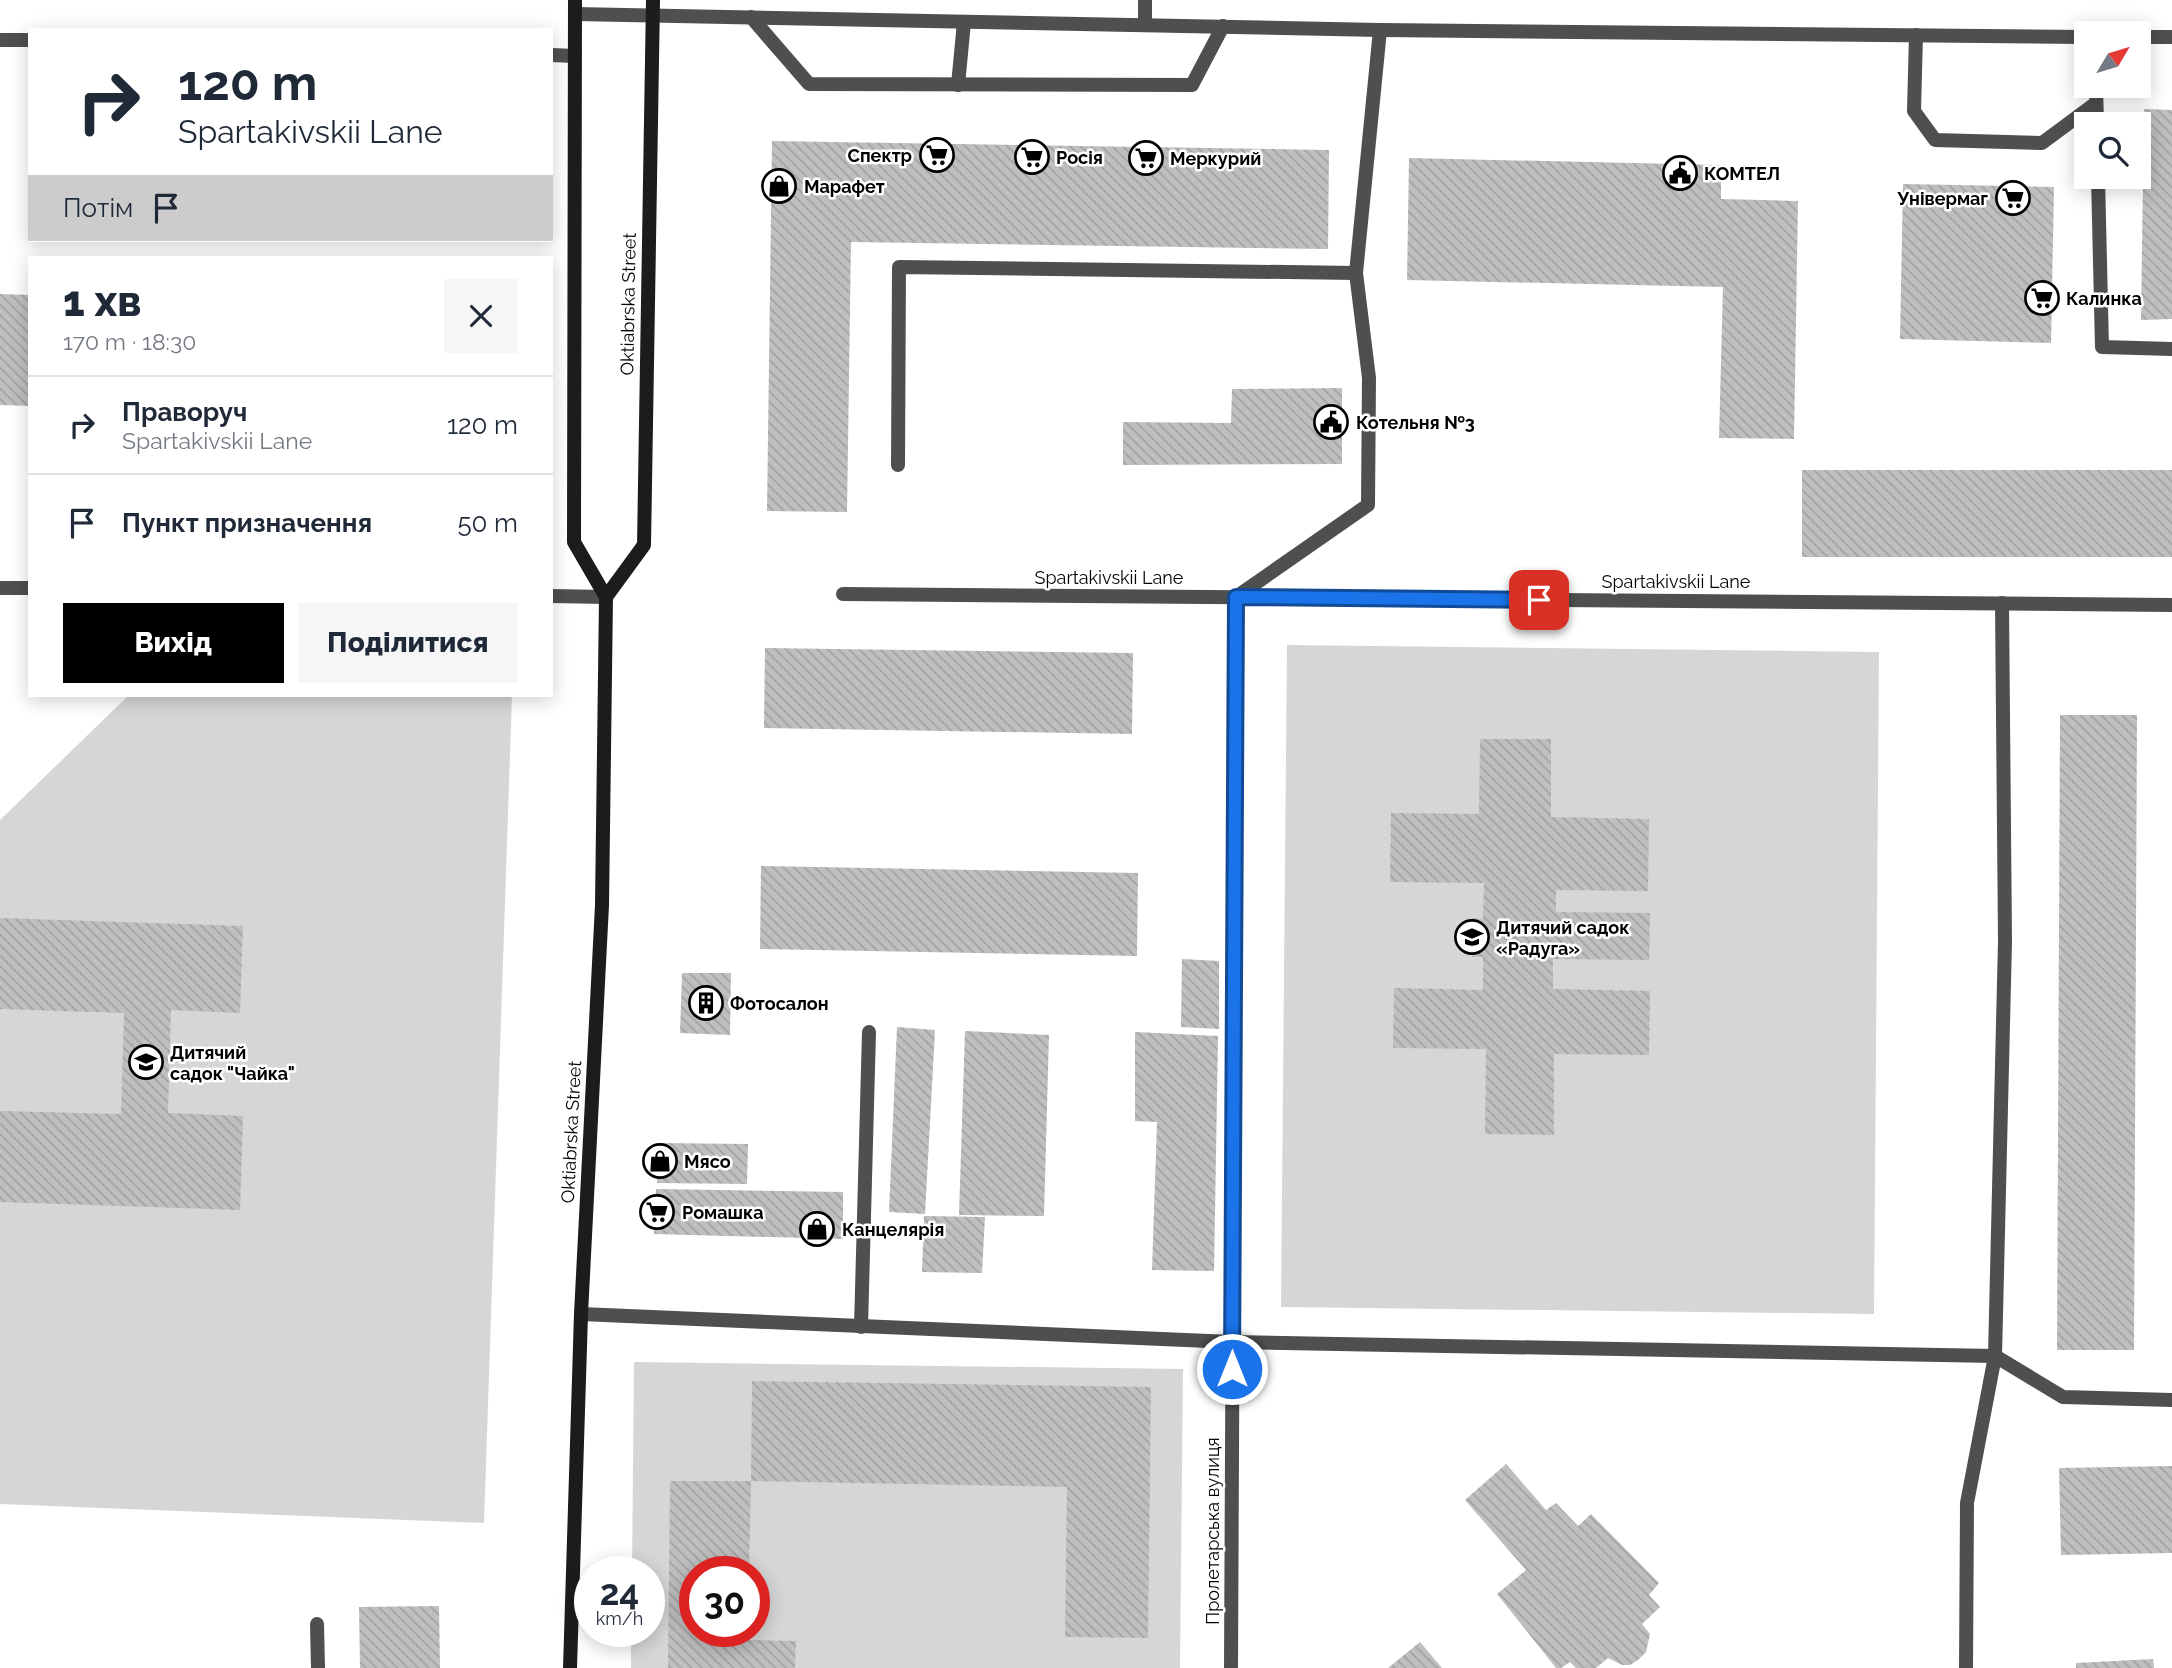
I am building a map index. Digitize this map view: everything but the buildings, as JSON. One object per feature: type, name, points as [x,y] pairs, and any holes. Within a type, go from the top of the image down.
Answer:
[{"type":"main road","name":"Oktiabrska Street","points":[[570,1668],[581,1314],[602,905],[606,597],[644,545],[653,0]]},
{"type":"main road","points":[[575,7],[573,542],[606,597]]},
{"type":"street","points":[[1145,0],[1145,25]]},
{"type":"street","points":[[575,7],[652,16],[1380,30],[2074,37]]},
{"type":"street","points":[[751,17],[809,84],[1192,85],[1223,26]]},
{"type":"street","points":[[958,85],[964,22]]},
{"type":"street","points":[[1236,597],[1368,505],[1369,378],[1356,273],[1380,30]]},
{"type":"street","points":[[1916,35],[1914,111],[1935,140],[2042,143],[2096,103]]},
{"type":"street","points":[[2151,37],[2172,37]]},
{"type":"street","points":[[0,40],[28,40]]},
{"type":"street","points":[[553,55],[575,56]]},
{"type":"street","points":[[2096,98],[2096,112]]},
{"type":"street","points":[[2098,189],[2102,347],[2172,349]]},
{"type":"street","points":[[898,465],[899,267],[1356,273]]},
{"type":"street","points":[[0,587],[28,588]]},
{"type":"street","name":"Spartakivskii Lane","points":[[843,594],[2172,605]]},
{"type":"street","points":[[553,596],[606,597]]},
{"type":"street","name":"Пролетарська вулиця","points":[[1231,1668],[1236,597]]},
{"type":"street","points":[[1966,1668],[1967,1503],[1995,1356],[2006,941],[2002,604]]},
{"type":"street","points":[[861,1327],[869,1032]]},
{"type":"street","points":[[581,1314],[1233,1342],[1995,1356],[2063,1397],[2172,1400]]},
{"type":"street","points":[[317,1624],[318,1668]]},
{"type":"shaded area","points":[[1287,645],[1879,652],[1874,1314],[1281,1307]]},
{"type":"shaded area","points":[[127,697],[512,697],[484,1523],[0,1504],[0,820]]},
{"type":"shaded area","points":[[634,1362],[1183,1369],[1180,1668],[631,1668],[631,1647],[665,1647],[665,1556],[632,1556]]},
{"type":"place","name":"Спектр","points":[[937,155]]},
{"type":"place","name":"Росія","points":[[1032,157]]},
{"type":"place","name":"Меркурий","points":[[1146,158]]},
{"type":"place","name":"КОМТЕЛ","points":[[1680,173]]},
{"type":"place","name":"Марафет","points":[[779,186]]},
{"type":"place","name":"Універмаг","points":[[2013,198]]},
{"type":"place","name":"Калинка","points":[[2042,298]]},
{"type":"place","name":"Котельня №3","points":[[1331,422]]},
{"type":"place","name":"Дитячий садок «Радуга»","points":[[1472,937]]},
{"type":"place","name":"Фотосалон","points":[[706,1003]]},
{"type":"place","name":"Дитячий садок \"Чайка\"","points":[[146,1062]]},
{"type":"place","name":"Мясо","points":[[660,1161]]},
{"type":"place","name":"Ромашка","points":[[657,1212]]},
{"type":"place","name":"Канцелярія","points":[[817,1229]]},
{"type":"route","points":[[1232,1369],[1236,597],[1539,600]]}]
